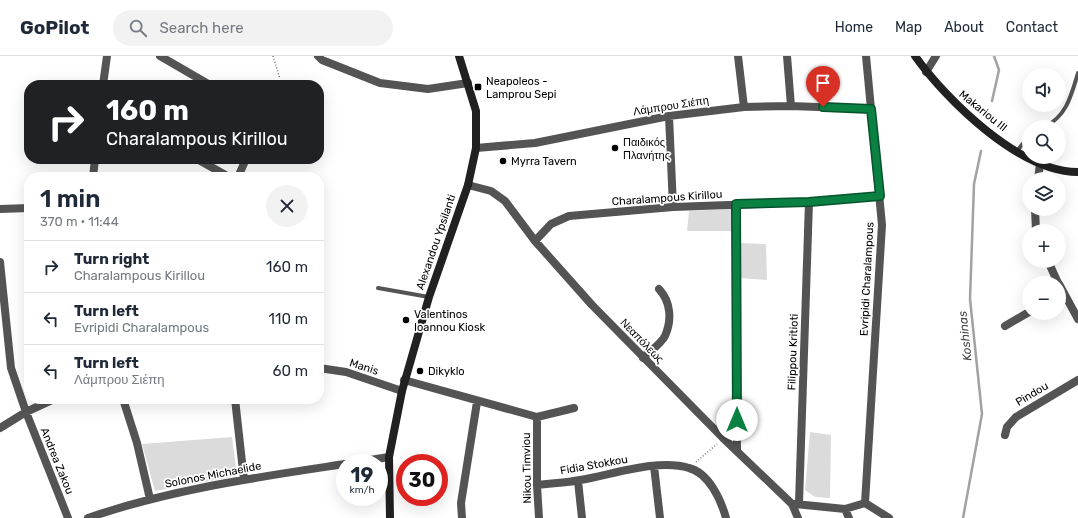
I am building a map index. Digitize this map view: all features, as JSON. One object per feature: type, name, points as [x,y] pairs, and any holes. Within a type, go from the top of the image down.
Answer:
[{"type":"main road","name":"Alexandou Ypsilanti","points":[[390,518],[389,457],[404,380],[429,297],[468,185],[476,148],[476,111],[459,56]]},
{"type":"main road","name":"Makariou III","points":[[915,56],[926,72],[963,111],[1022,154]]},
{"type":"main road","name":"Makariou III","points":[[1040,164],[1056,169],[1078,172]]},
{"type":"street","points":[[104,80],[107,56]]},
{"type":"street","points":[[160,56],[201,80]]},
{"type":"street","points":[[318,56],[322,60],[380,83],[428,89],[468,83]]},
{"type":"street","points":[[738,56],[744,107]]},
{"type":"street","points":[[787,56],[791,106]]},
{"type":"street","name":"Evripidi Charalampous","points":[[865,503],[882,225],[866,56]]},
{"type":"street","points":[[926,72],[936,56]]},
{"type":"street","name":"Λάμπρου Σιέπη","points":[[476,148],[535,142],[669,116],[744,107],[791,106],[871,109]]},
{"type":"street","points":[[669,116],[673,207]]},
{"type":"street","points":[[206,164],[220,172]]},
{"type":"street","points":[[1039,172],[1040,164]]},
{"type":"street","name":"Νεαπόλεως","points":[[468,185],[491,191],[505,202],[536,241],[592,305],[643,358],[723,438],[796,504],[798,518]]},
{"type":"street","name":"Charalampous Kirillou","points":[[536,241],[551,224],[569,216],[673,207],[809,202],[880,196]]},
{"type":"street","name":"Filippou Kritioti","points":[[796,504],[809,202]]},
{"type":"street","points":[[736,204],[737,451]]},
{"type":"street","points":[[0,210],[24,208]]},
{"type":"street","name":"Andrea Zakou","points":[[0,262],[11,368],[26,412],[68,518]]},
{"type":"street","points":[[643,358],[664,337],[670,315],[666,297],[659,289]]},
{"type":"street","points":[[1066,301],[1078,318]]},
{"type":"street","points":[[1005,326],[1022,316]]},
{"type":"street","name":"Manis","points":[[324,369],[346,372],[402,391]]},
{"type":"street","points":[[404,380],[477,402],[537,417],[574,408]]},
{"type":"street","name":"Pindou","points":[[1005,435],[1007,427],[1016,417],[1078,380]]},
{"type":"street","points":[[462,518],[460,503],[477,402]]},
{"type":"street","points":[[0,428],[26,412],[43,404]]},
{"type":"street","points":[[125,404],[137,443],[150,499]]},
{"type":"street","points":[[236,404],[244,480]]},
{"type":"street","name":"Nikou Timviou","points":[[537,417],[537,485],[539,518]]},
{"type":"street","name":"Solonos Michaelide","points":[[88,518],[150,499],[244,480],[336,465]]},
{"type":"street","points":[[654,466],[660,518]]},
{"type":"street","name":"Fidia Stokkou","points":[[537,485],[578,481],[654,466],[690,468]]},
{"type":"street","points":[[690,468],[704,478],[713,490],[720,500],[726,518]]},
{"type":"street","points":[[578,481],[582,518]]},
{"type":"street","points":[[796,504],[845,508],[865,503],[889,518]]},
{"type":"street","points":[[845,508],[849,518]]},
{"type":"lane","points":[[1055,120],[1067,106],[1078,73]]},
{"type":"lane","points":[[1016,151],[1022,144]]},
{"type":"lane","points":[[378,288],[429,297]]},
{"type":"path","points":[[273,56],[280,79]]},
{"type":"path","points":[[690,468],[723,438]]},
{"type":"shaded area","points":[[732,209],[732,231],[687,231],[689,211]]},
{"type":"shaded area","points":[[740,243],[766,244],[767,280],[740,278]]},
{"type":"shaded area","points":[[810,432],[831,435],[830,498],[815,497],[805,490]]},
{"type":"shaded area","points":[[232,437],[237,476],[155,491],[142,444]]},
{"type":"waterway","name":"Koshinas","points":[[992,101],[999,70],[994,56]]},
{"type":"waterway","name":"Koshinas","points":[[963,518],[982,414],[970,299],[974,184],[981,151]]},
{"type":"place","name":"Neapoleos - Lamprou Sepi","points":[[478,87]]},
{"type":"place","name":"Παιδικός Πλανήτης","points":[[615,148]]},
{"type":"place","name":"Myrra Tavern","points":[[503,161]]},
{"type":"place","name":"Valentinos Ioannou Kiosk","points":[[406,320]]},
{"type":"place","name":"Dikyklo","points":[[420,371]]},
{"type":"route","points":[[737,420],[736,204],[809,202],[880,196],[871,109],[823,107]]}]
